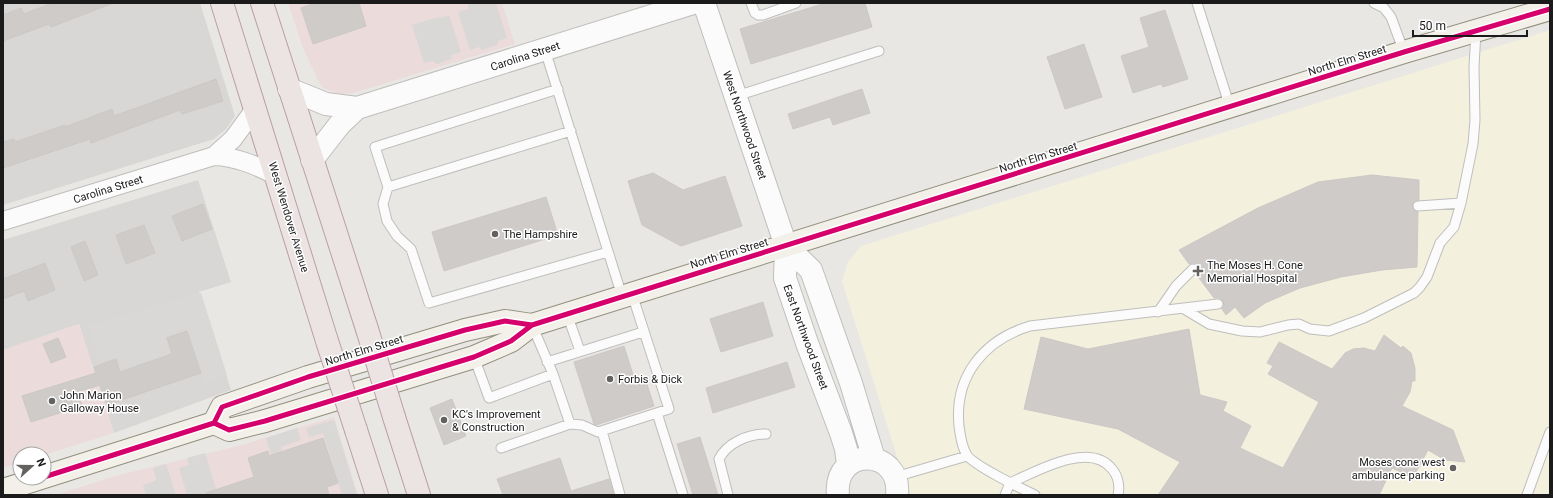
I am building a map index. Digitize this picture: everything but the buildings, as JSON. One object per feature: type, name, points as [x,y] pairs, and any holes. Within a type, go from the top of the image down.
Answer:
[{"type":"highway","name":"West Wendover Avenue","points":[[222,3],[377,495]]},
{"type":"highway","points":[[262,3],[419,495]]},
{"type":"main road","name":"North Elm Street","points":[[532,325],[505,321],[465,330],[308,377],[222,407],[214,423],[229,430],[265,421],[474,357],[510,341],[532,325],[1404,52],[1550,9]]},
{"type":"main road","points":[[52,475],[214,423]]},
{"type":"main road","points":[[3,490],[16,486]]},
{"type":"street","name":"Carolina Street","points":[[289,89],[326,104],[356,108],[693,3]]},
{"type":"street","name":"West Northwood Street","points":[[704,3],[786,246]]},
{"type":"street","name":"Carolina Street","points":[[312,160],[340,124],[356,108]]},
{"type":"street","name":"Carolina Street","points":[[214,156],[233,138],[255,109]]},
{"type":"street","name":"Carolina Street","points":[[3,221],[214,156],[242,160],[276,175]]},
{"type":"street","points":[[786,246],[812,270],[851,383],[874,459]]},
{"type":"street","name":"East Northwood Street","points":[[786,246],[785,278],[846,449],[848,465]]},
{"type":"street","points":[[838,495],[838,481],[848,465],[861,459],[874,459],[886,464],[896,486]]},
{"type":"lane","points":[[751,3],[755,13],[758,15],[763,15],[796,3]]},
{"type":"lane","points":[[1197,3],[1230,107]]},
{"type":"lane","points":[[1374,3],[1384,8],[1391,17],[1404,52]]},
{"type":"lane","points":[[1184,308],[1209,324],[1242,331],[1260,332],[1288,325],[1299,324],[1322,331],[1336,330],[1410,295],[1420,287],[1427,277],[1440,243],[1454,227],[1461,204],[1473,144],[1475,126],[1474,67],[1476,31]]},
{"type":"lane","points":[[502,448],[570,424],[582,425],[598,432],[669,409],[643,332],[608,252],[545,50]]},
{"type":"lane","points":[[736,96],[879,52]]},
{"type":"lane","points":[[558,89],[375,147],[388,187],[383,204],[387,221],[396,236],[411,249],[429,303],[608,252]]},
{"type":"lane","points":[[388,187],[571,131]]},
{"type":"lane","points":[[1418,206],[1461,204]]},
{"type":"lane","points":[[1158,312],[1176,286],[1193,269]]},
{"type":"lane","points":[[1035,495],[1010,483],[967,456],[960,434],[958,412],[960,394],[969,371],[986,350],[1015,331],[1030,326],[1218,304]]},
{"type":"lane","points":[[567,314],[580,351]]},
{"type":"lane","points":[[532,325],[553,374],[570,424]]},
{"type":"lane","points":[[547,362],[643,332]]},
{"type":"lane","points":[[474,357],[488,398],[553,374]]},
{"type":"lane","points":[[657,413],[683,495]]},
{"type":"lane","points":[[602,431],[620,495]]},
{"type":"lane","points":[[1528,495],[1550,432]]},
{"type":"lane","points":[[728,495],[719,459],[723,450],[735,442],[758,434],[766,434]]},
{"type":"lane","points":[[896,486],[967,456]]},
{"type":"lane","points":[[1005,495],[1010,483],[1055,462],[1071,458],[1090,458],[1108,464],[1116,474],[1118,495]]},
{"type":"shaded area","points":[[3,3],[200,3],[235,116],[226,129],[214,139],[3,205]]},
{"type":"shaded area","points":[[288,3],[502,3],[515,44],[353,93],[340,94],[323,88],[318,80],[303,48]]},
{"type":"shaded area","points":[[475,3],[496,3],[507,38],[498,41],[497,45],[482,50],[479,47],[470,50],[458,12],[468,9],[468,5]]},
{"type":"shaded area","points":[[449,15],[461,52],[452,55],[451,59],[437,64],[433,61],[424,63],[412,25]]},
{"type":"shaded area","name":"The Moses H. Cone Memorial Hospital","points":[[1550,30],[1550,495],[909,495],[842,281],[848,262],[861,246]]},
{"type":"shaded area","points":[[198,180],[231,282],[199,292],[231,390],[114,433],[79,324],[3,350],[3,240]]},
{"type":"shaded area","points":[[201,293],[227,375],[204,382],[185,329],[165,337],[169,353],[121,369],[117,357],[99,363],[88,326]]},
{"type":"shaded area","points":[[79,324],[114,433],[52,452],[52,446],[12,446],[12,465],[3,468],[3,350]]},
{"type":"shaded area","points":[[334,417],[358,495],[56,495],[115,476],[242,445]]},
{"type":"shaded area","points":[[334,420],[357,495],[342,495],[323,433],[309,437],[306,428]]},
{"type":"shaded area","points":[[297,428],[301,440],[281,447],[296,495],[283,495],[266,438]]},
{"type":"shaded area","points":[[205,453],[218,495],[187,495],[179,468],[189,465],[187,458]]},
{"type":"shaded area","points":[[166,464],[176,495],[146,495],[143,485],[155,481],[156,479],[153,468]]},
{"type":"cycle path","points":[[52,474],[214,423],[229,430],[265,421],[474,357],[511,341],[532,325],[1404,52],[1550,9]]},
{"type":"cycle path","points":[[214,423],[222,407],[308,377],[465,330],[505,321],[532,325]]},
{"type":"place","name":"The Hampshire","points":[[495,234]]},
{"type":"place","name":"The Moses H. Cone Memorial Hospital","points":[[1198,271]]},
{"type":"place","name":"Forbis & Dick","points":[[610,379]]},
{"type":"place","name":"John Marion Galloway House","points":[[52,401]]},
{"type":"place","name":"KC's Improvement & Construction","points":[[444,420]]},
{"type":"place","name":"Moses cone west ambulance parking","points":[[1453,468]]}]
